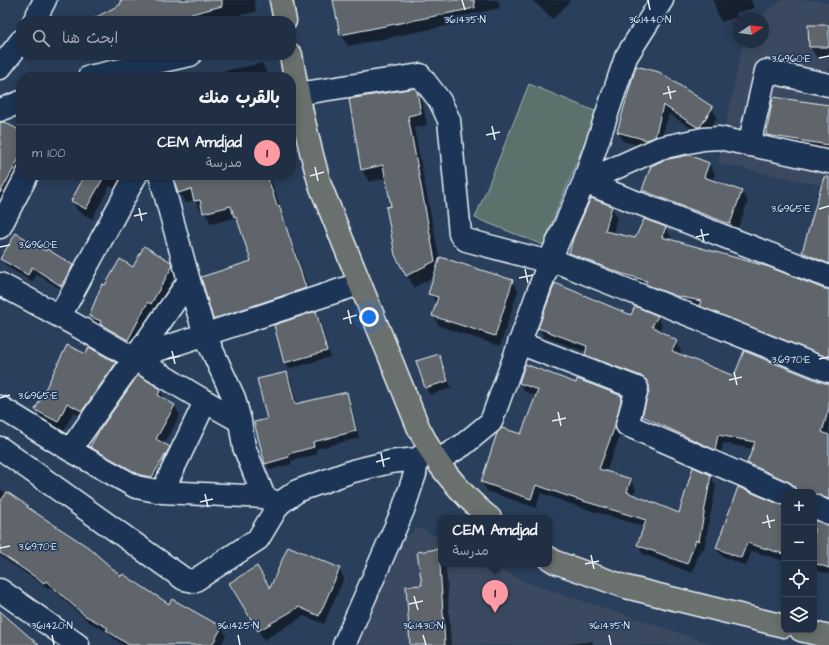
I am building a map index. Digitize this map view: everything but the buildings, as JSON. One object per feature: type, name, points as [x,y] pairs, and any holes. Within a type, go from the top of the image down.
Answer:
[{"type":"main road","points":[[281,0],[284,16]]},
{"type":"main road","points":[[292,60],[294,72]]},
{"type":"main road","points":[[296,88],[308,144],[320,185],[429,457],[486,515]]},
{"type":"main road","points":[[552,560],[626,588],[781,625]]},
{"type":"main road","points":[[813,633],[829,637]]},
{"type":"street","points":[[37,16],[45,0]]},
{"type":"street","points":[[0,407],[70,450],[136,487],[162,492],[271,500],[353,471],[390,462],[429,457],[463,445],[491,422],[549,262],[584,182],[626,57],[662,0]]},
{"type":"street","points":[[0,68],[16,47]]},
{"type":"street","points":[[112,72],[167,60]]},
{"type":"street","points":[[749,145],[766,71],[829,85]]},
{"type":"street","points":[[297,94],[420,74],[440,101],[449,120],[460,234],[466,240],[549,262],[560,263],[829,371]]},
{"type":"street","points":[[0,110],[16,104]]},
{"type":"street","points":[[584,182],[660,148],[703,139],[719,138],[829,162]]},
{"type":"street","points":[[0,227],[24,180]]},
{"type":"street","points":[[60,316],[133,180]]},
{"type":"street","points":[[0,448],[184,579],[194,581],[258,540],[271,500],[244,447],[240,421],[234,398],[205,335],[161,180]]},
{"type":"street","points":[[584,182],[829,277]]},
{"type":"street","points":[[70,450],[133,358],[189,281]]},
{"type":"street","points":[[0,284],[60,316],[205,402],[240,421]]},
{"type":"street","points":[[133,358],[360,284]]},
{"type":"street","points":[[519,343],[637,388],[627,425],[781,492]]},
{"type":"street","points":[[162,492],[205,402]]},
{"type":"street","points":[[344,645],[403,510],[415,474],[429,457]]},
{"type":"street","points":[[817,507],[829,513]]},
{"type":"street","points":[[0,590],[78,645]]},
{"type":"shaded area","points":[[782,0],[812,0],[829,3],[829,187],[718,163],[742,48],[769,48],[769,12],[766,12]]},
{"type":"shaded area","points":[[418,528],[438,537],[438,567],[497,567],[525,582],[716,645],[356,645],[397,543]]},
{"type":"green space","points":[[529,84],[597,112],[543,245],[475,218]]},
{"type":"place","name":"CEM Amdjad","points":[[495,613]]}]
